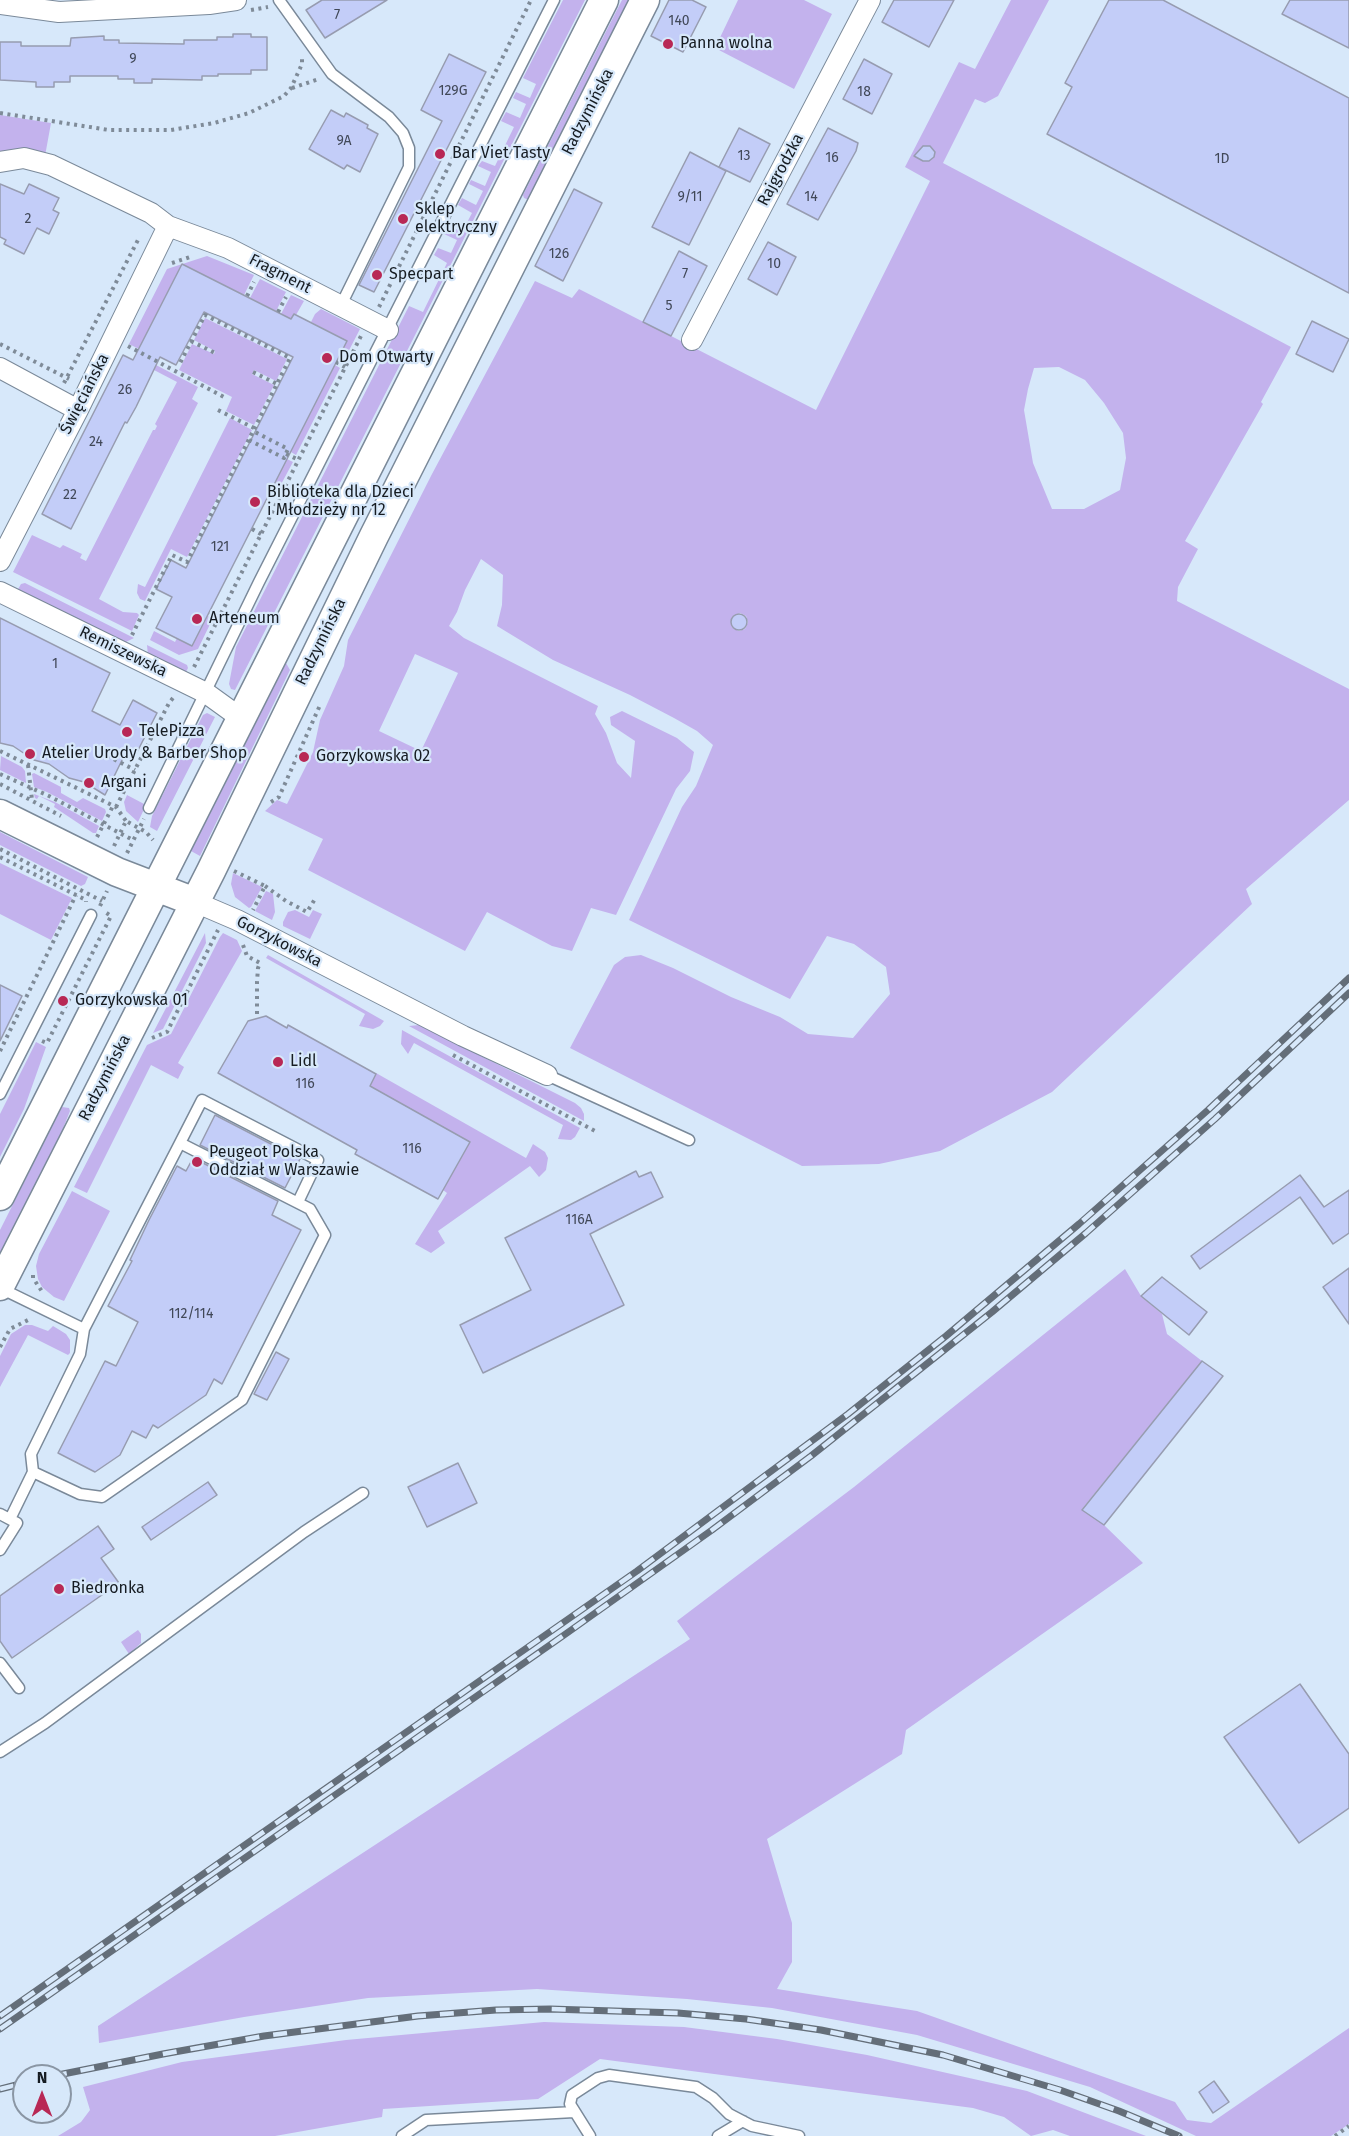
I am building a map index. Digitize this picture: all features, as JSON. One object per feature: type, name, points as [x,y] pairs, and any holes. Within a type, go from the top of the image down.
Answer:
[{"type":"main road","points":[[0,1196],[604,0]]},
{"type":"main road","name":"Radzymińska","points":[[0,1287],[195,902],[312,661],[645,0]]},
{"type":"main road","points":[[279,645],[312,661]]},
{"type":"main road","name":"Gorzykowska","points":[[2,814],[117,872],[195,902]]},
{"type":"street","points":[[0,4],[59,12],[209,4],[236,0]]},
{"type":"street","name":"Rajgrodzka","points":[[692,340],[870,0]]},
{"type":"street","name":"Fragment","points":[[0,162],[24,158],[51,165],[151,213],[168,226],[228,248],[388,330]]},
{"type":"street","name":"Święciańska","points":[[0,561],[78,410],[168,226]]},
{"type":"street","points":[[0,368],[78,410]]},
{"type":"street","name":"Remiszewska","points":[[0,592],[206,693],[242,719]]},
{"type":"street","name":"Gorzykowska","points":[[195,902],[237,920],[463,1036],[547,1075]]},
{"type":"lane","points":[[279,0],[332,74],[389,117],[404,133],[409,148],[409,167],[341,305]]},
{"type":"lane","points":[[149,808],[259,582],[554,0]]},
{"type":"lane","points":[[0,1094],[91,915]]},
{"type":"lane","points":[[547,1075],[688,1140]]},
{"type":"lane","points":[[0,1550],[17,1523],[5,1517],[33,1472],[31,1454],[80,1354],[84,1329],[202,1100],[318,1160],[298,1202]]},
{"type":"lane","points":[[33,1472],[80,1494],[102,1497],[242,1400],[325,1234],[310,1209],[180,1143]]},
{"type":"lane","points":[[0,1287],[84,1329]]},
{"type":"lane","points":[[0,1752],[45,1723],[295,1539],[363,1493]]},
{"type":"lane","points":[[0,1663],[19,1688]]},
{"type":"lane","points":[[590,2136],[570,2104],[572,2096],[598,2078],[609,2075],[696,2087],[713,2098],[729,2114],[752,2126],[799,2136]]},
{"type":"lane","points":[[402,2136],[426,2120],[574,2112]]},
{"type":"lane","points":[[718,2136],[742,2121]]},
{"type":"path","points":[[96,840],[169,703],[186,683],[345,367],[378,309],[531,0]]},
{"type":"path","points":[[0,113],[109,130],[171,130],[214,123],[249,113],[284,96],[291,88],[302,64],[303,35]]},
{"type":"path","points":[[291,88],[332,74]]},
{"type":"path","points":[[57,398],[151,213]]},
{"type":"path","points":[[165,265],[196,254]]},
{"type":"path","points":[[247,296],[257,276]]},
{"type":"path","points":[[278,312],[289,291]]},
{"type":"path","points":[[132,635],[172,555],[187,562],[290,358],[205,315],[179,365]]},
{"type":"path","points":[[191,341],[215,353]]},
{"type":"path","points":[[0,344],[88,390]]},
{"type":"path","points":[[137,351],[224,397]]},
{"type":"path","points":[[336,362],[345,367]]},
{"type":"path","points":[[253,372],[277,384]]},
{"type":"path","points":[[218,410],[288,449],[287,454],[284,458],[249,440]]},
{"type":"path","points":[[271,490],[281,495]]},
{"type":"path","points":[[252,529],[261,534]]},
{"type":"path","points":[[210,612],[219,617]]},
{"type":"path","points":[[94,749],[135,770]]},
{"type":"path","points":[[0,751],[114,806],[126,821],[146,832],[154,841]]},
{"type":"path","points":[[28,765],[32,800]]},
{"type":"path","points":[[0,774],[31,790],[49,796],[133,840]]},
{"type":"path","points":[[111,852],[126,821]]},
{"type":"path","points":[[0,849],[102,901]]},
{"type":"path","points":[[232,870],[265,886],[307,912],[315,898]]},
{"type":"path","points":[[251,914],[265,886]]},
{"type":"path","points":[[86,900],[93,887]]},
{"type":"path","points":[[0,1051],[76,895]]},
{"type":"path","points":[[145,1040],[167,1032],[220,928]]},
{"type":"path","points":[[249,944],[240,939],[247,956],[261,963],[258,968],[257,1018]]},
{"type":"path","points":[[446,1051],[595,1131]]},
{"type":"path","points":[[1335,2136],[1349,2126]]},
{"type":"shaded area","points":[[563,0],[585,0],[235,690],[231,689],[229,684],[236,647],[409,306],[423,312],[447,263],[434,255],[438,248],[451,253],[457,240],[444,234],[448,225],[462,232],[472,213],[458,205],[462,198],[476,205],[483,191],[469,184],[471,180],[485,186],[491,172],[478,166],[482,161],[495,166],[514,127],[501,121],[506,112],[520,118],[526,104],[513,98],[516,92],[530,98],[536,84],[523,78]]},
{"type":"shaded area","points":[[622,0],[634,0],[529,200],[524,198],[523,195]]},
{"type":"shaded area","points":[[738,0],[804,0],[832,14],[794,89],[715,48]]},
{"type":"shaded area","points":[[1011,0],[1049,0],[998,96],[985,103],[975,99],[943,163],[1291,347],[1261,402],[1263,404],[1185,541],[1198,549],[1178,587],[1177,601],[1349,689],[1349,800],[1246,889],[1252,904],[1052,1092],[940,1151],[879,1164],[802,1166],[570,1048],[614,965],[625,957],[641,955],[673,968],[731,997],[780,1017],[808,1034],[853,1038],[890,994],[886,967],[854,944],[827,936],[790,999],[629,920],[682,807],[696,786],[713,745],[697,731],[674,718],[553,660],[497,626],[502,605],[503,575],[481,559],[449,626],[464,638],[598,706],[595,714],[606,733],[617,763],[631,778],[635,741],[611,725],[610,717],[622,711],[677,738],[694,752],[690,771],[676,789],[616,915],[591,908],[572,951],[552,946],[487,912],[465,951],[308,870],[323,839],[265,811],[277,800],[287,804],[313,752],[320,720],[344,666],[348,640],[432,474],[535,281],[572,298],[579,289],[816,410],[930,181],[905,167],[959,62],[975,69]],"holes":[[[1059,367],[1085,380],[1104,403],[1123,433],[1126,458],[1120,490],[1084,509],[1052,509],[1033,463],[1024,410],[1028,389],[1034,368]],[[740,613],[746,616],[748,622],[745,629],[739,631],[733,628],[731,621],[733,616]],[[415,654],[458,673],[421,751],[379,731]]]},
{"type":"shaded area","points":[[0,115],[51,123],[45,156],[0,155]]},
{"type":"shaded area","points":[[207,256],[254,275],[244,295],[182,264]]},
{"type":"shaded area","points":[[182,264],[139,349],[129,344],[167,269]]},
{"type":"shaded area","points":[[260,279],[286,292],[276,311],[250,298]]},
{"type":"shaded area","points":[[291,295],[304,301],[291,319],[281,314]]},
{"type":"shaded area","points":[[321,309],[360,329],[343,362],[338,359],[347,341],[311,322]]},
{"type":"shaded area","points":[[205,318],[287,359],[276,381],[254,370],[252,374],[274,385],[254,425],[226,411],[232,397],[179,370],[192,344],[214,354],[215,351],[194,340]]},
{"type":"shaded area","points":[[156,365],[198,387],[192,399],[198,403],[99,599],[123,612],[137,613],[139,615],[132,631],[13,572],[32,535],[60,548],[63,545],[82,554],[80,558],[86,561],[155,430],[157,426],[155,424],[177,382],[154,370]]},
{"type":"shaded area","points":[[335,365],[340,368],[296,455],[291,452]]},
{"type":"shaded area","points":[[230,418],[252,430],[187,557],[171,549],[145,601],[140,599],[137,593],[138,584],[145,587]]},
{"type":"shaded area","points":[[287,459],[293,462],[278,490],[273,488]]},
{"type":"shaded area","points":[[25,583],[134,638],[124,643],[17,591],[21,584]]},
{"type":"shaded area","points":[[208,616],[213,618],[198,649],[179,655],[150,640],[154,631],[175,642],[177,638],[192,646]]},
{"type":"shaded area","points":[[147,645],[187,665],[184,676],[148,656]]},
{"type":"shaded area","points":[[286,663],[290,670],[200,856],[191,851]]},
{"type":"shaded area","points":[[207,713],[215,717],[157,831],[150,827],[152,816],[203,715]]},
{"type":"shaded area","points":[[1,756],[22,767],[25,771],[26,783],[0,770]]},
{"type":"shaded area","points":[[32,774],[61,787],[61,793],[77,802],[83,798],[105,809],[102,821],[34,787]]},
{"type":"shaded area","points":[[34,794],[55,802],[99,826],[96,833],[54,807],[55,804],[39,796],[35,798]]},
{"type":"shaded area","points":[[127,795],[146,805],[138,822],[126,811],[124,802]]},
{"type":"shaded area","points":[[0,832],[88,877],[85,884],[81,886],[0,845]]},
{"type":"shaded area","points":[[0,863],[72,898],[51,940],[0,914]]},
{"type":"shaded area","points":[[233,873],[262,887],[249,908],[235,897],[231,884]]},
{"type":"shaded area","points":[[266,891],[273,894],[275,912],[272,920],[255,911]]},
{"type":"shaded area","points":[[295,910],[309,917],[313,910],[322,914],[310,939],[283,926],[288,912]]},
{"type":"shaded area","points":[[205,933],[206,943],[163,1029],[153,1033]]},
{"type":"shaded area","points":[[223,933],[237,940],[242,951],[178,1063],[184,1067],[178,1079],[151,1065],[87,1193],[74,1187],[147,1045],[171,1034]]},
{"type":"shaded area","points":[[268,955],[384,1021],[373,1029],[359,1026],[365,1014],[266,958]]},
{"type":"shaded area","points":[[419,1025],[575,1103],[584,1114],[584,1121],[409,1026]]},
{"type":"shaded area","points":[[402,1030],[580,1128],[575,1137],[571,1140],[558,1139],[563,1125],[414,1043],[408,1054],[401,1044]]},
{"type":"shaded area","points":[[36,1042],[46,1047],[24,1109],[0,1157],[0,1114]]},
{"type":"shaded area","points":[[376,1073],[526,1158],[533,1144],[545,1152],[548,1158],[546,1170],[539,1177],[530,1166],[438,1231],[445,1243],[431,1253],[415,1244],[447,1193],[443,1190],[470,1142],[388,1096],[365,1095]]},
{"type":"shaded area","points":[[62,1107],[69,1108],[70,1111],[62,1131],[0,1253],[0,1230]]},
{"type":"shaded area","points":[[72,1191],[110,1211],[64,1301],[54,1297],[42,1287],[36,1266],[39,1254]]},
{"type":"shaded area","points":[[1125,1269],[1141,1296],[1162,1314],[1167,1334],[1202,1361],[1082,1509],[1104,1525],[1143,1563],[906,1730],[902,1754],[767,1839],[792,1923],[792,1962],[777,1989],[917,2011],[1175,2102],[1187,2120],[1211,2123],[1349,2028],[1349,2124],[1331,2136],[1196,2136],[1090,2087],[917,2035],[772,2008],[687,1999],[537,1989],[368,1998],[99,2043],[98,2026],[690,1639],[677,1621],[854,1487]]},
{"type":"shaded area","points":[[25,1325],[48,1331],[53,1326],[58,1329],[70,1340],[70,1353],[68,1355],[28,1335],[0,1387],[0,1356],[11,1334]]},
{"type":"shaded area","points":[[138,1630],[141,1634],[141,1643],[129,1654],[121,1642]]},
{"type":"shaded area","points":[[544,2022],[684,2027],[777,2039],[867,2055],[1027,2091],[1146,2136],[1070,2136],[1053,2130],[1031,2136],[1004,2117],[973,2108],[600,2059],[538,2099],[383,2109],[382,2117],[275,2136],[58,2136],[81,2122],[90,2110],[83,2087],[182,2062],[346,2040]]},
{"type":"building","points":[[322,0],[387,0],[325,38],[306,10]]},
{"type":"building","points":[[669,0],[692,0],[706,7],[683,52],[651,36]]},
{"type":"building","points":[[894,0],[954,0],[929,47],[882,22]]},
{"type":"building","points":[[1109,0],[1163,0],[1349,98],[1349,293],[1047,134],[1072,87],[1065,83]]},
{"type":"building","points":[[1290,0],[1349,0],[1349,48],[1282,14]]},
{"type":"building","points":[[233,34],[267,37],[267,70],[251,70],[251,74],[202,76],[202,80],[152,79],[152,83],[134,83],[134,79],[118,79],[118,76],[70,76],[70,82],[54,82],[54,87],[36,87],[36,82],[0,80],[0,42],[21,42],[21,46],[70,46],[71,38],[104,36],[104,40],[119,40],[119,43],[184,44],[184,40],[217,40],[217,37],[233,37]]},
{"type":"building","points":[[449,54],[486,72],[374,292],[359,285],[442,121],[421,110]]},
{"type":"building","points":[[864,59],[892,74],[872,114],[843,99]]},
{"type":"building","points":[[331,110],[344,117],[346,113],[368,125],[367,128],[378,134],[360,172],[347,165],[344,169],[309,149]]},
{"type":"building","points":[[739,128],[770,144],[750,182],[719,167]]},
{"type":"building","points":[[828,128],[858,143],[856,151],[818,220],[787,204]]},
{"type":"building","points":[[923,146],[930,146],[935,152],[934,157],[929,161],[923,161],[914,156]]},
{"type":"building","points":[[690,152],[726,171],[689,245],[652,227]]},
{"type":"building","points":[[0,184],[24,194],[29,184],[59,198],[53,210],[59,213],[49,234],[37,228],[24,254],[4,244],[6,240],[0,237]]},
{"type":"building","points":[[574,189],[602,203],[563,281],[535,266]]},
{"type":"building","points":[[768,242],[796,257],[777,295],[748,279]]},
{"type":"building","points":[[679,251],[707,266],[671,336],[643,322]]},
{"type":"building","points":[[182,264],[291,319],[294,314],[347,341],[192,646],[156,628],[172,597],[156,589],[171,560],[186,568],[293,357],[204,312],[176,365],[160,357],[71,529],[42,514],[123,355],[133,360]]},
{"type":"building","points":[[1312,321],[1349,339],[1333,372],[1296,354]]},
{"type":"building","points":[[736,614],[742,614],[747,622],[745,628],[736,630],[731,625],[731,619]]},
{"type":"building","points":[[0,618],[110,673],[92,711],[120,725],[133,700],[157,713],[133,760],[124,756],[105,795],[84,782],[69,778],[49,764],[34,760],[13,746],[0,743]]},
{"type":"building","points":[[0,985],[22,996],[0,1041]]},
{"type":"building","points":[[266,1016],[287,1028],[288,1025],[376,1074],[370,1086],[470,1142],[438,1199],[355,1154],[357,1150],[218,1073],[248,1021]]},
{"type":"building","points":[[215,1115],[300,1159],[285,1188],[200,1145]]},
{"type":"building","points":[[193,1158],[278,1201],[272,1215],[301,1230],[222,1384],[214,1379],[206,1395],[158,1428],[153,1425],[146,1438],[132,1431],[120,1455],[95,1472],[58,1453],[105,1361],[116,1366],[138,1322],[108,1306],[177,1166],[186,1171]]},
{"type":"building","points":[[636,1171],[639,1177],[651,1172],[663,1197],[590,1234],[624,1305],[483,1373],[460,1325],[531,1290],[505,1238]]},
{"type":"building","points":[[1300,1175],[1324,1207],[1349,1190],[1349,1233],[1333,1244],[1300,1197],[1200,1269],[1191,1256]]},
{"type":"building","points":[[1349,1268],[1349,1324],[1323,1287]]},
{"type":"building","points":[[1162,1277],[1207,1312],[1189,1335],[1141,1296]]},
{"type":"building","points":[[276,1352],[289,1359],[267,1400],[254,1394]]},
{"type":"building","points":[[1202,1361],[1223,1376],[1104,1525],[1082,1510]]},
{"type":"building","points":[[458,1463],[477,1503],[427,1527],[408,1487]]},
{"type":"building","points":[[208,1482],[217,1495],[151,1540],[142,1527]]},
{"type":"building","name":"Biedronka","points":[[98,1526],[114,1549],[101,1558],[119,1583],[12,1658],[0,1641],[0,1596]]},
{"type":"building","points":[[1300,1684],[1349,1754],[1349,1808],[1299,1843],[1224,1737]]},
{"type":"building","points":[[1214,2081],[1229,2102],[1213,2113],[1199,2092]]},
{"type":"railway","points":[[0,2016],[637,1571],[848,1414],[946,1336],[1079,1224],[1208,1110],[1349,978]]},
{"type":"railway","points":[[0,2029],[567,1633],[811,1456],[992,1312],[1086,1233],[1215,1119],[1349,993]]},
{"type":"railway","points":[[72,2072],[264,2036],[418,2016],[496,2010],[550,2009],[678,2013],[746,2019],[821,2030],[943,2055],[1060,2090],[1179,2136]]},
{"type":"railway","points":[[0,2089],[12,2086]]},
{"type":"place","name":"Panna wolna","points":[[668,44]]},
{"type":"place","name":"Bar Viet Tasty","points":[[440,154]]},
{"type":"place","name":"Sklep elektryczny","points":[[403,219]]},
{"type":"place","name":"Specpart","points":[[377,275]]},
{"type":"place","name":"Dom Otwarty","points":[[327,358]]},
{"type":"place","name":"Biblioteka dla Dzieci i Młodzieży nr 12","points":[[255,502]]},
{"type":"place","name":"Arteneum","points":[[197,619]]},
{"type":"place","name":"TelePizza","points":[[127,732]]},
{"type":"place","name":"Atelier Urody & Barber Shop","points":[[30,754]]},
{"type":"place","name":"Gorzykowska 02","points":[[304,757]]},
{"type":"place","name":"Argani","points":[[89,783]]},
{"type":"place","name":"Gorzykowska 01","points":[[63,1001]]},
{"type":"place","name":"Lidl","points":[[278,1062]]},
{"type":"place","name":"Peugeot Polska Oddział w Warszawie","points":[[197,1162]]},
{"type":"place","name":"Biedronka","points":[[59,1589]]}]
